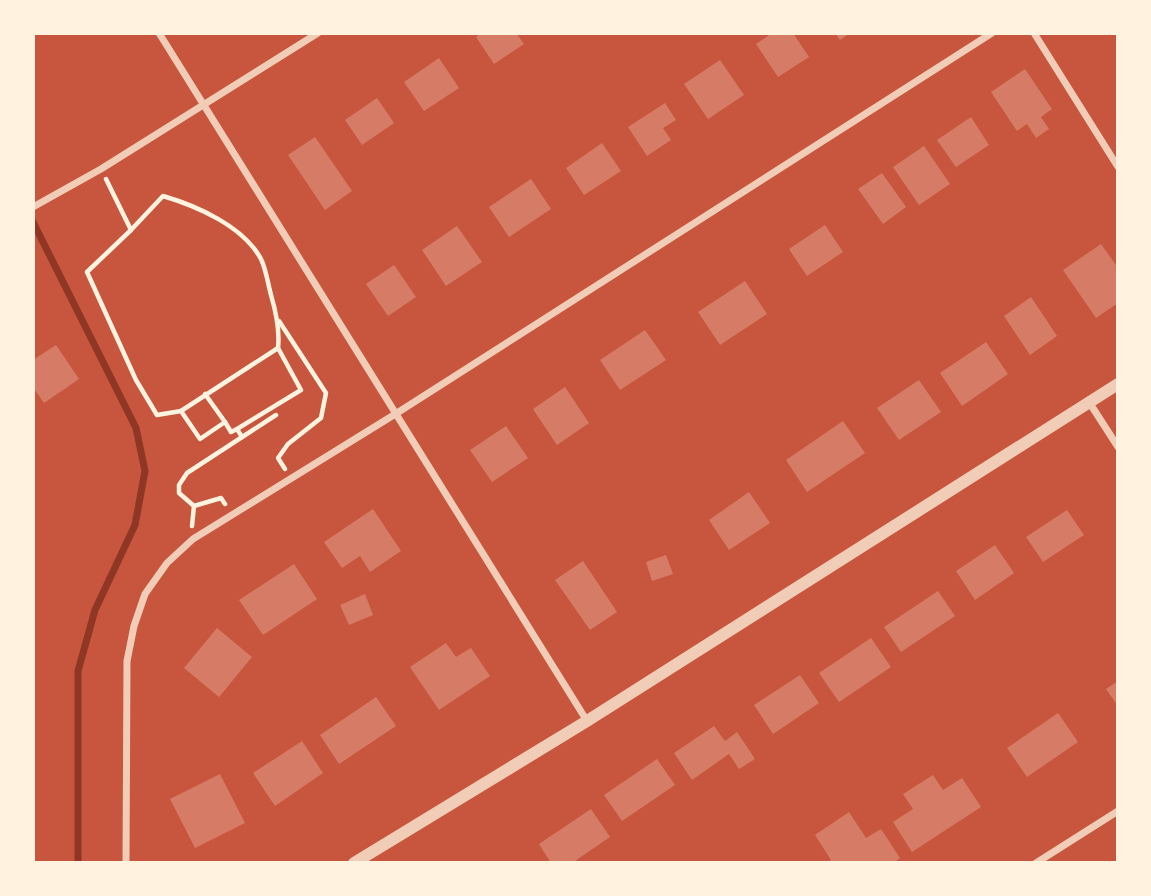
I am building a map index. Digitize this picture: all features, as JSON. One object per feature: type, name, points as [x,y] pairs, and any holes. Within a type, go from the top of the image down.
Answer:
[{"type":"street","points":[[159,33],[587,722]]},
{"type":"street","points":[[35,206],[101,169],[318,33]]},
{"type":"street","points":[[126,863],[127,661],[134,626],[145,594],[167,563],[193,539],[397,413],[992,33]]},
{"type":"street","points":[[1034,33],[1118,167]]},
{"type":"street","points":[[354,863],[587,722],[1118,384]]},
{"type":"street","points":[[1089,402],[1118,447]]},
{"type":"street","points":[[1036,863],[1118,811]]},
{"type":"path","points":[[101,169],[131,230]]},
{"type":"path","points":[[205,394],[230,432],[301,390],[278,348],[280,335],[260,258],[231,226],[181,201],[163,196],[87,272],[136,380],[157,415],[181,411],[205,394],[278,348]]},
{"type":"path","points":[[276,317],[326,393],[321,418],[288,444],[278,458],[290,479]]},
{"type":"path","points":[[181,411],[200,439],[225,422]]},
{"type":"path","points":[[194,506],[180,493],[179,485],[187,473],[276,415]]},
{"type":"path","points":[[236,429],[242,437]]},
{"type":"path","points":[[194,506],[215,498],[220,498],[226,504]]},
{"type":"path","points":[[192,526],[194,506]]},
{"type":"building","points":[[481,33],[516,33],[524,44],[494,64],[476,37]]},
{"type":"building","points":[[772,33],[793,33],[809,57],[778,77],[756,44]]},
{"type":"building","points":[[835,33],[850,33],[840,40]]},
{"type":"building","points":[[439,58],[459,88],[424,111],[404,82]]},
{"type":"building","points":[[720,60],[744,95],[708,119],[684,84]]},
{"type":"building","points":[[1025,69],[1052,109],[1041,117],[1049,129],[1036,138],[1027,124],[1017,131],[991,92]]},
{"type":"building","points":[[377,98],[394,123],[362,145],[345,120]]},
{"type":"building","points":[[665,103],[676,120],[663,128],[671,140],[647,156],[628,127]]},
{"type":"building","points":[[971,117],[989,145],[956,167],[937,140]]},
{"type":"building","points":[[315,137],[352,191],[325,210],[288,155]]},
{"type":"building","points":[[602,143],[621,171],[584,195],[566,168]]},
{"type":"building","points":[[924,146],[950,184],[919,205],[893,167]]},
{"type":"building","points":[[882,173],[906,207],[883,224],[858,189]]},
{"type":"building","points":[[531,179],[551,209],[509,237],[489,207]]},
{"type":"building","points":[[825,225],[843,252],[807,276],[789,249]]},
{"type":"building","points":[[457,226],[482,262],[446,286],[422,250]]},
{"type":"building","points":[[1101,244],[1118,268],[1118,303],[1096,318],[1063,270]]},
{"type":"building","points":[[394,265],[416,297],[388,316],[366,284]]},
{"type":"building","points":[[745,281],[767,314],[720,345],[698,312]]},
{"type":"building","points":[[1031,297],[1057,336],[1030,355],[1004,316]]},
{"type":"building","points":[[645,330],[666,360],[620,390],[600,360]]},
{"type":"building","points":[[986,342],[1008,374],[962,406],[940,373]]},
{"type":"building","points":[[56,345],[79,379],[44,403],[33,387],[33,360]]},
{"type":"building","points":[[919,380],[941,412],[899,440],[877,408]]},
{"type":"building","points":[[565,387],[589,423],[557,445],[533,409]]},
{"type":"building","points":[[843,421],[865,453],[807,492],[786,460]]},
{"type":"building","points":[[506,426],[528,458],[492,482],[470,450]]},
{"type":"building","points":[[749,492],[770,523],[729,550],[709,520]]},
{"type":"building","points":[[373,509],[401,551],[370,572],[360,556],[342,568],[324,542]]},
{"type":"building","points":[[1067,510],[1084,535],[1043,562],[1026,537]]},
{"type":"building","points":[[995,545],[1014,573],[975,600],[956,571]]},
{"type":"building","points":[[666,555],[673,574],[652,581],[646,562]]},
{"type":"building","points":[[583,561],[617,612],[590,630],[555,580]]},
{"type":"building","points":[[294,564],[317,599],[263,635],[239,600]]},
{"type":"building","points":[[938,591],[955,616],[901,652],[884,627]]},
{"type":"building","points":[[365,594],[373,615],[349,625],[340,605]]},
{"type":"building","points":[[217,628],[252,657],[219,697],[184,668]]},
{"type":"building","points":[[871,638],[891,667],[839,702],[819,673]]},
{"type":"building","points":[[446,643],[456,657],[471,648],[490,676],[439,710],[410,667]]},
{"type":"building","points":[[800,675],[819,703],[773,734],[754,705]]},
{"type":"building","points":[[1118,681],[1118,706],[1106,689]]},
{"type":"building","points":[[376,697],[396,726],[339,764],[320,735]]},
{"type":"building","points":[[1058,713],[1078,742],[1027,777],[1007,748]]},
{"type":"building","points":[[714,726],[725,741],[737,732],[755,759],[739,769],[729,754],[692,780],[674,753]]},
{"type":"building","points":[[302,741],[323,773],[275,806],[253,773]]},
{"type":"building","points":[[657,759],[675,785],[622,821],[604,795]]},
{"type":"building","points":[[220,774],[245,823],[195,848],[170,799]]},
{"type":"building","points":[[933,775],[943,790],[962,778],[981,807],[912,852],[893,822],[913,809],[903,794]]},
{"type":"building","points":[[591,809],[610,837],[572,863],[551,863],[539,844]]},
{"type":"building","points":[[849,812],[866,838],[881,829],[900,858],[893,863],[827,863],[831,860],[815,835]]},
{"type":"waterway","points":[[33,222],[136,428],[145,471],[135,525],[95,610],[78,671],[78,863]]}]
